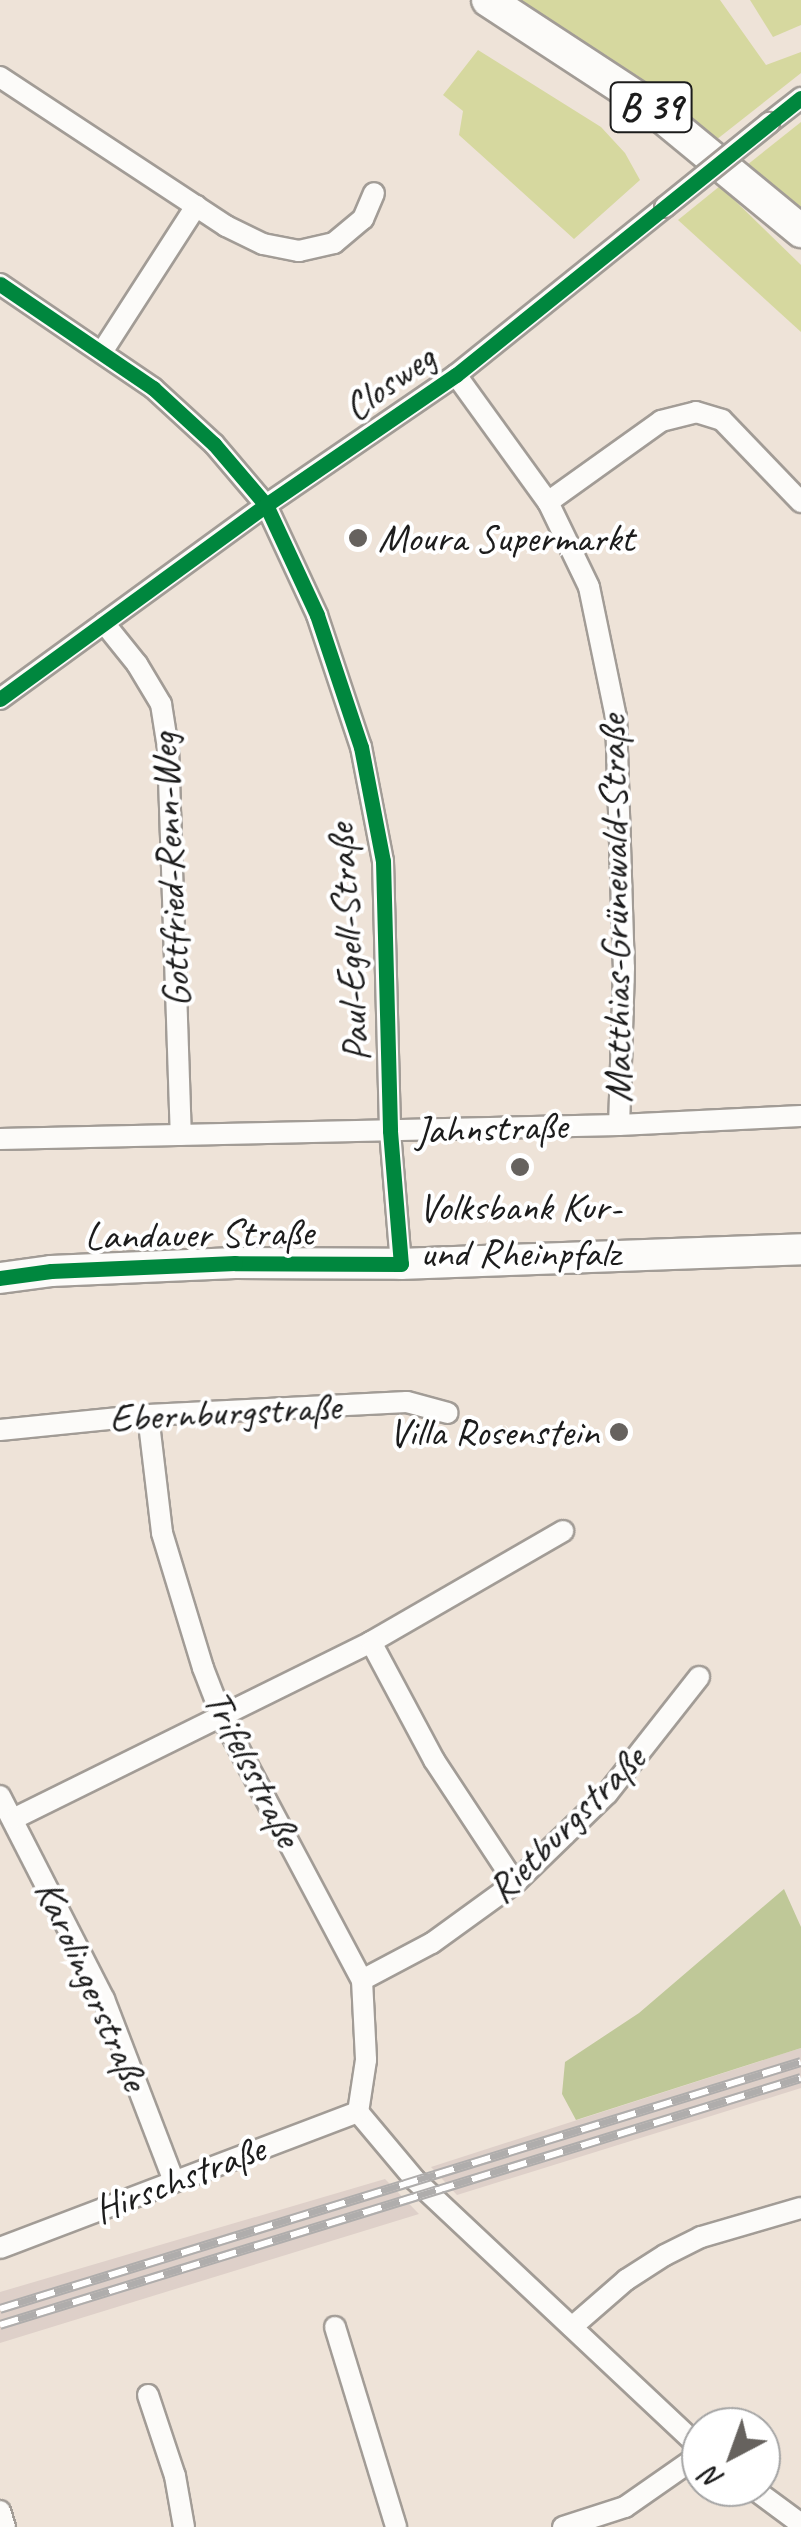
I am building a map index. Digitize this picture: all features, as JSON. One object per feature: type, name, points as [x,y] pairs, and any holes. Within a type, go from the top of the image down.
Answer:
[{"type":"main road","name":"B 39","points":[[488,0],[647,104],[801,231]]},
{"type":"main road","name":"Landauer Straße","points":[[0,1278],[51,1271],[235,1263],[401,1264],[801,1249]]},
{"type":"street","points":[[0,77],[196,206],[250,239],[276,248],[310,251],[334,243],[363,219],[374,193]]},
{"type":"street","name":"Closweg","points":[[0,699],[266,506],[456,375],[801,98]]},
{"type":"street","points":[[102,352],[196,206]]},
{"type":"street","name":"Paul-Egell-Straße","points":[[0,284],[102,352],[185,415],[266,506],[317,615],[361,747],[382,860],[390,1131],[401,1264]]},
{"type":"street","name":"Matthias-Grünewald-Straße","points":[[456,375],[548,502],[588,587],[616,717],[624,968],[618,1125]]},
{"type":"street","points":[[548,502],[662,421],[696,412],[722,420],[801,502]]},
{"type":"street","name":"Gottfried-Renn-Weg","points":[[104,623],[137,664],[161,704],[168,748],[181,1135]]},
{"type":"street","name":"Jahnstraße","points":[[0,1138],[618,1125],[801,1116]]},
{"type":"street","name":"Ebernburgstraße","points":[[0,1430],[148,1415],[407,1402],[448,1413]]},
{"type":"street","name":"Trifelsstraße","points":[[148,1415],[162,1533],[222,1717],[362,1980],[366,2060],[358,2112]]},
{"type":"street","points":[[15,1818],[371,1642],[563,1531]]},
{"type":"street","points":[[371,1642],[434,1760],[515,1883]]},
{"type":"street","name":"Rietburgstraße","points":[[362,1980],[432,1943],[515,1883],[608,1794],[699,1677]]},
{"type":"street","name":"Karolingerstraße","points":[[0,1796],[15,1818],[104,1999],[174,2179]]},
{"type":"street","points":[[358,2112],[415,2180],[681,2433]]},
{"type":"street","name":"Hirschstraße","points":[[0,2248],[358,2112]]},
{"type":"street","points":[[572,2327],[626,2280],[665,2255],[701,2237],[801,2208]]},
{"type":"street","points":[[335,2327],[396,2527]]},
{"type":"street","points":[[148,2395],[175,2476],[184,2527]]},
{"type":"street","points":[[563,2527],[625,2507],[681,2466]]},
{"type":"street","points":[[778,2507],[801,2524]]},
{"type":"street","points":[[0,2511],[6,2527]]},
{"type":"shaded area","points":[[801,2048],[801,2088],[457,2195],[431,2167]]},
{"type":"shaded area","points":[[385,2179],[419,2214],[0,2343],[0,2292]]},
{"type":"green space","points":[[515,0],[720,0],[766,65],[801,52],[801,73],[716,140]]},
{"type":"green space","points":[[750,0],[801,0],[801,25],[773,37]]},
{"type":"green space","points":[[478,50],[601,127],[625,153],[640,180],[574,239],[459,135],[463,111],[443,95]]},
{"type":"green space","points":[[801,122],[801,207],[747,165]]},
{"type":"green space","points":[[720,186],[801,265],[801,332],[678,220]]},
{"type":"green space","points":[[784,1889],[801,1927],[801,2048],[576,2120],[562,2094],[565,2062],[639,2013]]},
{"type":"railway","points":[[0,2309],[801,2062]]},
{"type":"railway","points":[[0,2325],[801,2078]]},
{"type":"cycle path","points":[[0,699],[266,505],[456,375],[801,98]]},
{"type":"cycle path","points":[[0,284],[153,388],[214,444],[266,505],[317,615],[361,747],[383,861],[390,1131],[401,1264],[235,1263],[51,1271],[0,1278]]},
{"type":"place","name":"Moura Supermarkt","points":[[358,538]]},
{"type":"place","name":"Volksbank Kur- und Rheinpfalz","points":[[520,1167]]},
{"type":"place","name":"Villa Rosenstein","points":[[619,1432]]}]
